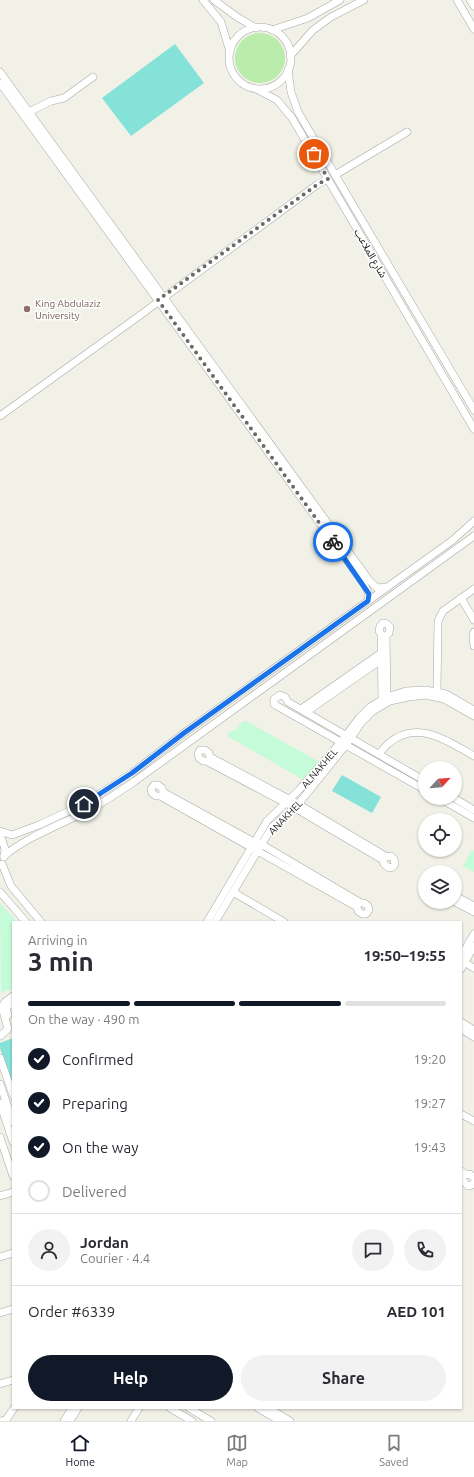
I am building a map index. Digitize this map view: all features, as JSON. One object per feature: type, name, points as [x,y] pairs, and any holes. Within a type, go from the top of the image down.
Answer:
[{"type":"street","points":[[203,0],[221,22],[230,52]]},
{"type":"street","points":[[214,0],[237,17],[256,28]]},
{"type":"street","points":[[272,30],[308,18],[340,0]]},
{"type":"street","points":[[290,56],[313,30],[331,17],[364,0]]},
{"type":"street","points":[[457,0],[474,29]]},
{"type":"street","points":[[470,0],[474,6]]},
{"type":"street","points":[[256,28],[272,30],[279,35],[285,41],[290,56],[288,70],[283,79],[266,89],[256,89],[246,86],[238,80],[232,72],[229,62],[233,43],[246,30],[256,28]]},
{"type":"street","name":"شارع الملاعب","points":[[288,70],[291,92],[298,112],[474,410]]},
{"type":"street","points":[[0,72],[364,584],[369,594],[368,601]]},
{"type":"street","points":[[29,112],[51,101],[64,98],[93,77]]},
{"type":"street","points":[[0,83],[368,580],[377,588],[387,587]]},
{"type":"street","name":"شارع الملاعب","points":[[256,89],[277,100],[292,118],[474,429]]},
{"type":"street","points":[[335,175],[407,132]]},
{"type":"street","points":[[0,416],[318,184],[328,179]]},
{"type":"street","points":[[0,831],[12,835],[39,825],[84,804],[132,773],[184,733],[453,540],[474,521]]},
{"type":"street","points":[[4,856],[13,848],[86,812],[135,781],[474,536]]},
{"type":"street","points":[[437,692],[438,621],[443,611],[474,589]]},
{"type":"street","points":[[461,598],[474,620]]},
{"type":"street","points":[[383,623],[387,624],[390,628],[389,633],[386,636],[385,698],[381,656],[381,634],[379,631],[380,626],[383,623]]},
{"type":"street","points":[[474,632],[474,646]]},
{"type":"street","points":[[304,711],[381,656]]},
{"type":"street","name":"ALNAKHEL","points":[[208,921],[256,846],[267,821],[288,802],[344,744],[359,718],[370,707],[385,698],[406,691],[426,690],[446,694],[474,710]]},
{"type":"street","points":[[418,777],[288,702],[285,697],[280,695],[274,699],[274,704],[277,706],[418,786]]},
{"type":"street","points":[[348,736],[374,711],[390,702],[408,697],[426,695],[444,700],[474,716]]},
{"type":"street","points":[[379,754],[389,742],[403,735],[417,732],[430,733],[442,738],[474,756]]},
{"type":"street","name":"ANAKHEL","points":[[216,921],[256,846],[272,827],[296,806],[344,744]]},
{"type":"street","points":[[288,802],[210,757],[209,753],[205,750],[200,750],[198,754],[199,758],[203,761],[206,760],[288,802],[296,806],[387,857],[391,856],[395,864],[393,867],[389,868],[384,864],[383,860],[296,806]]},
{"type":"street","points":[[256,846],[164,792],[158,785],[151,789],[152,793],[156,796],[160,796],[256,846],[361,903],[364,903],[368,906],[369,910],[366,914],[362,914],[358,911],[357,907],[256,846]]},
{"type":"street","points":[[462,803],[474,810]]},
{"type":"street","points":[[451,805],[474,818]]},
{"type":"street","points":[[0,834],[3,842],[4,856],[1,865],[11,886],[40,921]]},
{"type":"street","points":[[0,892],[25,921]]},
{"type":"street","points":[[232,893],[274,921]]},
{"type":"street","points":[[232,893],[282,921]]},
{"type":"street","points":[[462,900],[474,906]]},
{"type":"street","points":[[462,906],[474,912]]},
{"type":"street","points":[[462,963],[474,934]]},
{"type":"street","points":[[462,963],[474,946]]},
{"type":"street","points":[[462,963],[474,968]]},
{"type":"street","points":[[462,963],[474,972]]},
{"type":"street","points":[[0,1036],[8,1029],[2,1007],[5,1002],[12,997]]},
{"type":"street","points":[[0,1040],[11,1031],[12,1026],[6,1008],[12,1003]]},
{"type":"street","points":[[462,1023],[474,1030]]},
{"type":"street","points":[[462,1030],[474,1037]]},
{"type":"street","points":[[0,1058],[12,1092]]},
{"type":"street","points":[[0,1084],[12,1119]]},
{"type":"street","points":[[0,1103],[12,1139]]},
{"type":"street","points":[[462,1109],[474,1116]]},
{"type":"street","points":[[462,1115],[474,1121]]},
{"type":"street","points":[[0,1137],[12,1173]]},
{"type":"street","points":[[462,1172],[467,1175],[470,1174],[474,1178]]},
{"type":"street","points":[[462,1179],[468,1186],[474,1183]]},
{"type":"street","points":[[0,1196],[12,1192]]},
{"type":"street","points":[[0,1257],[12,1253]]},
{"type":"street","points":[[0,1313],[12,1309]]},
{"type":"street","points":[[0,1384],[12,1380]]},
{"type":"street","points":[[1,1421],[6,1420],[13,1409]]},
{"type":"street","points":[[64,1421],[71,1409]]},
{"type":"street","points":[[70,1421],[77,1409]]},
{"type":"street","points":[[131,1421],[138,1409]]},
{"type":"street","points":[[136,1421],[143,1409]]},
{"type":"street","points":[[191,1409],[211,1421]]},
{"type":"street","points":[[260,1409],[280,1421]]},
{"type":"street","points":[[270,1409],[290,1421]]},
{"type":"street","points":[[183,1411],[192,1421]]},
{"type":"green space","points":[[260,33],[270,35],[278,40],[283,48],[285,58],[283,68],[278,76],[270,81],[260,83],[250,81],[242,76],[237,68],[235,58],[237,48],[242,40],[250,35]]},
{"type":"green space","points":[[246,721],[319,762],[302,779],[229,737],[228,733],[237,729],[242,722]]},
{"type":"green space","points":[[472,850],[474,851],[474,872],[463,866]]},
{"type":"green space","points":[[0,903],[16,921],[12,921],[12,988],[1,993]]},
{"type":"shaded area","points":[[175,44],[204,83],[131,136],[102,98]]},
{"type":"shaded area","points":[[342,775],[381,797],[372,813],[332,791]]},
{"type":"shaded area","points":[[12,1038],[12,1083],[0,1048],[0,1043]]},
{"type":"way so far","points":[[314,154],[328,179],[318,184],[158,300],[333,542]]},
{"type":"place","name":"King Abdulaziz University","points":[[27,309]]},
{"type":"route","points":[[84,804],[132,773],[184,733],[368,601],[369,594],[364,584],[333,542]]}]
